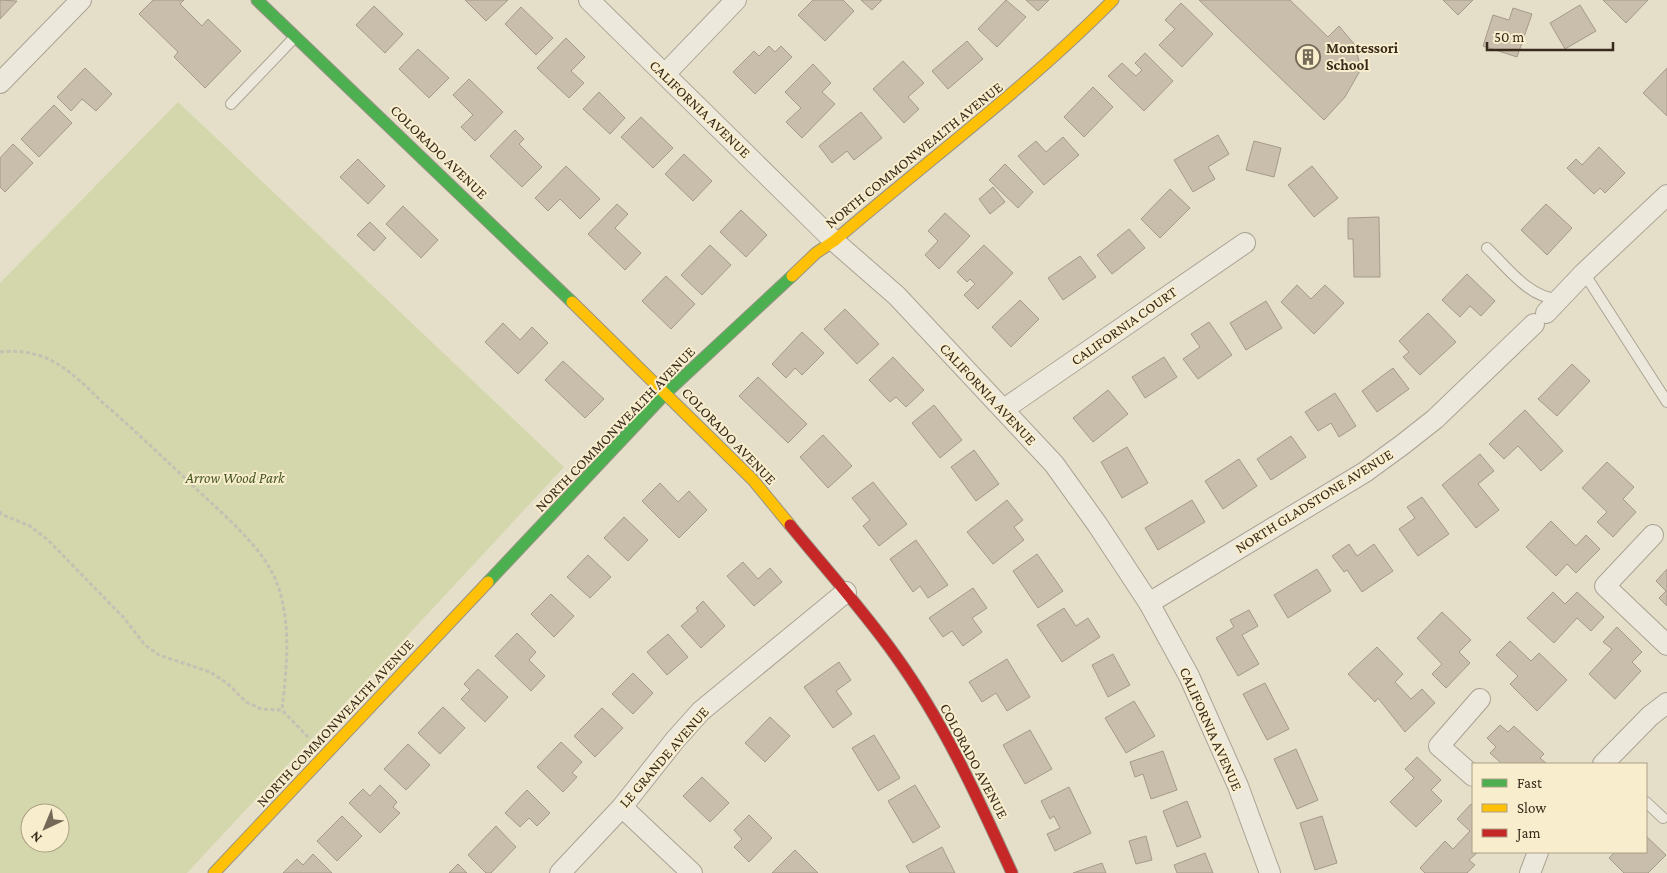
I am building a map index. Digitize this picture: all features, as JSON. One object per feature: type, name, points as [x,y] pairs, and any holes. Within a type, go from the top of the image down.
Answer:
[{"type":"street","points":[[0,83],[81,0]]},
{"type":"street","name":"COLORADO AVENUE","points":[[257,0],[753,480],[896,655],[941,726],[974,789],[1012,873]]},
{"type":"street","name":"CALIFORNIA AVENUE","points":[[589,0],[834,241],[897,296],[1054,464],[1097,524],[1149,603],[1197,695],[1238,786],[1270,873]]},
{"type":"street","points":[[665,74],[736,0]]},
{"type":"street","name":"NORTH COMMONWEALTH AVENUE","points":[[214,873],[666,394],[816,253],[834,241],[1014,93],[1087,28],[1113,0]]},
{"type":"street","name":"NORTH GLADSTONE AVENUE","points":[[1149,603],[1365,472],[1402,445],[1435,419],[1547,312],[1584,273],[1667,195]]},
{"type":"street","name":"CALIFORNIA COURT","points":[[1004,409],[1245,243]]},
{"type":"street","points":[[1653,535],[1606,586],[1667,645]]},
{"type":"street","name":"LE GRANDE AVENUE","points":[[560,873],[622,807],[701,710],[846,592]]},
{"type":"street","points":[[1472,775],[1439,746],[1480,699]]},
{"type":"street","points":[[1606,763],[1650,716],[1667,703]]},
{"type":"street","points":[[622,807],[692,873]]},
{"type":"street","points":[[1530,873],[1538,853]]},
{"type":"lane","points":[[231,104],[296,36]]},
{"type":"lane","points":[[1487,248],[1536,294],[1549,299],[1547,312]]},
{"type":"lane","points":[[1584,273],[1667,402]]},
{"type":"lane","points":[[1647,803],[1663,818]]},
{"type":"path","points":[[0,352],[18,350],[46,358],[75,376],[146,441],[249,542],[271,571],[282,599],[286,623],[286,682],[282,710]]},
{"type":"path","points":[[0,514],[30,526],[48,540],[124,618],[145,645],[159,655],[210,672],[226,683],[246,702],[261,708],[282,710],[308,737]]},
{"type":"green space","name":"Arrow Wood Park","points":[[178,102],[564,467],[187,873],[0,873],[0,283]]},
{"type":"building","points":[[0,0],[17,1],[0,19]]},
{"type":"building","points":[[153,0],[184,0],[180,4],[202,26],[208,19],[241,51],[205,88],[174,57],[178,52],[139,14]]},
{"type":"building","points":[[465,0],[508,0],[486,21]]},
{"type":"building","points":[[813,0],[843,0],[854,11],[825,41],[798,15]]},
{"type":"building","points":[[861,0],[882,0],[872,10]]},
{"type":"building","points":[[1006,0],[1026,17],[997,47],[978,29]]},
{"type":"building","points":[[1026,0],[1049,0],[1038,11]]},
{"type":"building","name":"Montessori School","points":[[1199,0],[1290,0],[1328,37],[1339,26],[1355,45],[1361,69],[1345,97],[1324,120]]},
{"type":"building","points":[[1443,0],[1473,0],[1458,15]]},
{"type":"building","points":[[1603,0],[1648,0],[1626,23]]},
{"type":"building","points":[[1181,3],[1213,34],[1182,67],[1159,45],[1175,29],[1165,20]]},
{"type":"building","points":[[1580,5],[1596,31],[1565,49],[1550,23]]},
{"type":"building","points":[[374,6],[403,34],[385,53],[356,25]]},
{"type":"building","points":[[521,7],[553,38],[536,55],[505,24]]},
{"type":"building","points":[[1513,8],[1532,14],[1517,57],[1483,46],[1493,15],[1509,20]]},
{"type":"building","points":[[566,38],[585,57],[571,71],[584,83],[569,98],[537,68]]},
{"type":"building","points":[[967,41],[983,59],[948,89],[932,71]]},
{"type":"building","points":[[769,46],[775,52],[781,46],[792,57],[755,94],[733,72],[754,51],[759,56]]},
{"type":"building","points":[[418,49],[449,78],[429,98],[399,69]]},
{"type":"building","points":[[1145,53],[1173,81],[1144,111],[1108,76],[1122,63],[1136,76],[1142,70],[1135,63]]},
{"type":"building","points":[[903,61],[924,83],[908,97],[919,109],[904,123],[873,89]]},
{"type":"building","points":[[813,64],[831,83],[822,92],[835,104],[802,138],[786,122],[801,108],[785,92]]},
{"type":"building","points":[[85,68],[112,94],[96,111],[82,99],[71,111],[57,97]]},
{"type":"building","points":[[1667,68],[1667,116],[1643,93]]},
{"type":"building","points":[[469,79],[503,112],[475,141],[461,127],[473,115],[453,95]]},
{"type":"building","points":[[1093,87],[1113,107],[1084,137],[1064,117]]},
{"type":"building","points":[[599,92],[625,118],[610,134],[583,109]]},
{"type":"building","points":[[54,105],[72,123],[39,157],[21,139]]},
{"type":"building","points":[[861,112],[882,138],[854,160],[847,151],[832,163],[819,146]]},
{"type":"building","points":[[641,117],[673,148],[653,168],[621,137]]},
{"type":"building","points":[[515,130],[524,139],[519,144],[542,167],[522,187],[490,156]]},
{"type":"building","points":[[1218,135],[1229,154],[1208,167],[1215,179],[1193,192],[1174,160]]},
{"type":"building","points":[[1063,137],[1079,155],[1044,185],[1018,156],[1036,141],[1046,152]]},
{"type":"building","points":[[1254,141],[1281,148],[1274,177],[1246,170]]},
{"type":"building","points":[[13,144],[33,163],[5,192],[0,187],[0,158]]},
{"type":"building","points":[[1599,147],[1625,173],[1605,193],[1600,188],[1594,194],[1567,168],[1576,159],[1582,165]]},
{"type":"building","points":[[684,154],[712,181],[693,201],[665,174]]},
{"type":"building","points":[[358,159],[385,186],[368,204],[340,177]]},
{"type":"building","points":[[1005,164],[1033,192],[1018,208],[989,180]]},
{"type":"building","points":[[566,166],[600,199],[580,219],[560,199],[548,211],[535,198]]},
{"type":"building","points":[[1312,166],[1338,198],[1314,217],[1288,185]]},
{"type":"building","points":[[993,187],[1005,202],[990,214],[979,199]]},
{"type":"building","points":[[1170,189],[1190,208],[1160,238],[1141,219]]},
{"type":"building","points":[[617,204],[628,214],[615,228],[641,253],[625,270],[588,234]]},
{"type":"building","points":[[1546,204],[1572,228],[1547,255],[1521,230]]},
{"type":"building","points":[[403,206],[438,240],[421,258],[386,224]]},
{"type":"building","points":[[741,210],[767,235],[746,257],[720,232]]},
{"type":"building","points":[[945,213],[970,236],[939,269],[925,255],[938,241],[928,231]]},
{"type":"building","points":[[1379,217],[1380,277],[1354,277],[1353,239],[1348,239],[1348,218]]},
{"type":"building","points":[[370,222],[386,238],[374,251],[357,235]]},
{"type":"building","points":[[1129,229],[1145,248],[1112,274],[1097,255]]},
{"type":"building","points":[[710,245],[731,265],[702,295],[681,275]]},
{"type":"building","points":[[984,245],[1013,273],[978,309],[964,295],[975,284],[970,279],[967,282],[957,272]]},
{"type":"building","points":[[1080,256],[1096,277],[1063,300],[1048,278]]},
{"type":"building","points":[[1467,274],[1495,301],[1481,316],[1470,306],[1460,317],[1442,300]]},
{"type":"building","points":[[666,276],[695,304],[671,329],[642,301]]},
{"type":"building","points":[[1297,285],[1311,299],[1325,285],[1344,303],[1314,334],[1281,302]]},
{"type":"building","points":[[1020,300],[1039,319],[1011,347],[992,327]]},
{"type":"building","points":[[1266,301],[1282,328],[1246,350],[1230,323]]},
{"type":"building","points":[[845,309],[879,344],[857,364],[824,329]]},
{"type":"building","points":[[1428,313],[1456,342],[1420,375],[1403,357],[1409,352],[1399,341]]},
{"type":"building","points":[[1209,322],[1232,355],[1198,379],[1183,359],[1200,347],[1191,334]]},
{"type":"building","points":[[503,323],[520,340],[532,327],[548,343],[518,374],[485,342]]},
{"type":"building","points":[[802,332],[824,353],[802,375],[795,368],[786,378],[772,364]]},
{"type":"building","points":[[893,357],[924,390],[906,407],[896,397],[890,402],[869,380]]},
{"type":"building","points":[[1164,357],[1177,377],[1145,398],[1132,377]]},
{"type":"building","points":[[563,361],[604,399],[585,418],[545,380]]},
{"type":"building","points":[[1572,364],[1590,381],[1557,416],[1538,399]]},
{"type":"building","points":[[1393,368],[1409,389],[1377,412],[1362,391]]},
{"type":"building","points":[[758,377],[807,424],[788,443],[739,396]]},
{"type":"building","points":[[1108,390],[1128,414],[1093,442],[1073,418]]},
{"type":"building","points":[[1335,393],[1356,426],[1339,437],[1331,423],[1318,431],[1305,412]]},
{"type":"building","points":[[934,405],[962,440],[940,458],[912,423]]},
{"type":"building","points":[[1525,410],[1563,451],[1541,471],[1518,446],[1504,459],[1489,444]]},
{"type":"building","points":[[823,435],[852,466],[828,488],[800,457]]},
{"type":"building","points":[[1291,436],[1306,457],[1271,480],[1257,459]]},
{"type":"building","points":[[1127,447],[1148,483],[1122,498],[1101,462]]},
{"type":"building","points":[[974,450],[999,484],[976,501],[951,467]]},
{"type":"building","points":[[1480,454],[1494,471],[1478,484],[1499,510],[1476,528],[1442,485]]},
{"type":"building","points":[[1239,459],[1257,486],[1223,509],[1205,481]]},
{"type":"building","points":[[1607,462],[1634,487],[1623,499],[1636,512],[1613,537],[1597,522],[1607,512],[1582,488]]},
{"type":"building","points":[[873,482],[907,524],[879,546],[863,526],[870,520],[852,498]]},
{"type":"building","points":[[660,483],[678,502],[689,491],[707,510],[679,538],[642,501]]},
{"type":"building","points":[[1422,497],[1449,534],[1418,556],[1399,529],[1415,518],[1407,507]]},
{"type":"building","points":[[1007,500],[1023,520],[1014,527],[1024,540],[993,564],[967,532]]},
{"type":"building","points":[[1192,500],[1205,522],[1158,550],[1145,528]]},
{"type":"building","points":[[624,517],[648,540],[628,561],[604,538]]},
{"type":"building","points":[[1551,521],[1576,546],[1586,535],[1600,549],[1576,573],[1567,564],[1556,576],[1526,547]]},
{"type":"building","points":[[916,540],[948,585],[928,598],[920,586],[913,592],[890,559]]},
{"type":"building","points":[[1349,544],[1357,556],[1374,544],[1393,571],[1362,592],[1347,570],[1344,572],[1332,556]]},
{"type":"building","points":[[1037,554],[1063,591],[1038,608],[1013,571]]},
{"type":"building","points":[[588,555],[611,577],[590,598],[567,577]]},
{"type":"building","points":[[743,562],[758,579],[770,568],[782,582],[754,606],[727,576]]},
{"type":"building","points":[[1317,569],[1331,591],[1288,618],[1274,595]]},
{"type":"building","points":[[1667,569],[1667,606],[1659,598],[1666,591],[1656,581]]},
{"type":"building","points":[[973,588],[987,608],[972,618],[982,632],[963,646],[952,631],[943,637],[929,618]]},
{"type":"building","points":[[1553,592],[1565,604],[1577,592],[1604,617],[1591,631],[1577,618],[1554,643],[1527,618]]},
{"type":"building","points":[[551,594],[574,616],[554,637],[531,614]]},
{"type":"building","points":[[703,601],[725,626],[701,648],[681,626],[698,611],[696,608]]},
{"type":"building","points":[[1064,608],[1076,626],[1088,618],[1100,637],[1062,662],[1037,625]]},
{"type":"building","points":[[1249,610],[1258,626],[1242,635],[1259,664],[1238,676],[1216,638],[1234,627],[1230,620]]},
{"type":"building","points":[[1442,612],[1471,640],[1459,652],[1470,663],[1446,688],[1432,674],[1442,664],[1417,638]]},
{"type":"building","points":[[1617,627],[1642,652],[1632,662],[1641,671],[1615,699],[1589,674],[1612,649],[1603,642]]},
{"type":"building","points":[[517,633],[536,652],[529,660],[545,676],[531,691],[495,656]]},
{"type":"building","points":[[668,634],[688,657],[667,675],[647,652]]},
{"type":"building","points":[[1510,641],[1531,661],[1539,653],[1567,680],[1537,711],[1510,684],[1518,676],[1496,655]]},
{"type":"building","points":[[1377,647],[1403,674],[1395,682],[1411,699],[1422,689],[1435,703],[1405,732],[1378,698],[1375,702],[1348,674]]},
{"type":"building","points":[[1113,654],[1130,685],[1108,697],[1092,665]]},
{"type":"building","points":[[1007,659],[1030,697],[1007,711],[996,693],[982,702],[969,682]]},
{"type":"building","points":[[839,662],[851,680],[836,691],[852,714],[833,728],[804,687]]},
{"type":"building","points":[[478,669],[508,697],[485,722],[461,699],[470,690],[464,684]]},
{"type":"building","points":[[633,673],[653,693],[633,714],[612,694]]},
{"type":"building","points":[[1265,683],[1289,729],[1267,740],[1243,694]]},
{"type":"building","points":[[1134,701],[1155,736],[1126,753],[1105,718]]},
{"type":"building","points":[[443,707],[465,728],[440,754],[418,733]]},
{"type":"building","points":[[602,708],[623,728],[595,757],[574,736]]},
{"type":"building","points":[[770,717],[790,736],[765,762],[745,743]]},
{"type":"building","points":[[1500,725],[1508,732],[1514,726],[1544,754],[1540,758],[1546,763],[1501,763],[1490,753],[1496,747],[1487,738]]},
{"type":"building","points":[[1030,730],[1052,769],[1025,784],[1003,745]]},
{"type":"building","points":[[874,735],[900,778],[878,791],[852,748]]},
{"type":"building","points":[[561,742],[582,762],[572,773],[577,777],[563,792],[537,767]]},
{"type":"building","points":[[408,744],[430,765],[406,790],[384,769]]},
{"type":"building","points":[[1296,749],[1318,800],[1297,809],[1274,759]]},
{"type":"building","points":[[1163,751],[1177,790],[1151,799],[1143,774],[1135,777],[1130,762]]},
{"type":"building","points":[[1417,757],[1441,780],[1431,790],[1442,801],[1416,827],[1390,802],[1414,778],[1405,769]]},
{"type":"building","points":[[702,777],[729,803],[710,822],[683,796]]},
{"type":"building","points":[[380,785],[397,802],[393,807],[400,813],[380,833],[349,803],[363,789],[370,796]]},
{"type":"building","points":[[915,785],[940,827],[913,843],[888,801]]},
{"type":"building","points":[[1069,787],[1091,833],[1055,851],[1047,834],[1060,828],[1054,816],[1050,819],[1041,801]]},
{"type":"building","points":[[527,790],[550,813],[537,826],[529,818],[520,827],[505,813]]},
{"type":"building","points":[[1187,801],[1201,837],[1177,847],[1163,811]]},
{"type":"building","points":[[1471,804],[1472,853],[1477,853],[1469,860],[1475,865],[1467,873],[1425,873],[1420,868],[1445,841],[1453,849],[1470,831],[1457,819]]},
{"type":"building","points":[[749,815],[772,838],[749,862],[734,847],[742,839],[734,830]]},
{"type":"building","points":[[342,816],[362,836],[337,861],[317,841]]},
{"type":"building","points":[[1322,816],[1337,863],[1315,870],[1300,823]]},
{"type":"building","points":[[496,826],[516,847],[491,873],[486,873],[468,855]]},
{"type":"building","points":[[1146,836],[1152,860],[1136,864],[1129,841]]},
{"type":"building","points":[[1647,837],[1666,855],[1648,873],[1624,873],[1609,858],[1614,853],[1647,853]]},
{"type":"building","points":[[942,847],[955,873],[910,873],[906,866]]},
{"type":"building","points":[[795,850],[818,873],[772,873]]},
{"type":"building","points":[[1205,853],[1213,873],[1177,873],[1174,865]]},
{"type":"building","points":[[313,854],[332,873],[283,873],[297,859],[303,865]]},
{"type":"building","points":[[1102,863],[1106,873],[1073,873]]},
{"type":"building","points":[[458,864],[467,873],[449,873]]},
{"type":"traffic: fast","points":[[257,0],[572,302]]},
{"type":"traffic: fast","points":[[488,582],[666,393],[792,276]]},
{"type":"traffic: slow","points":[[792,276],[816,253],[834,241],[1046,64],[1113,0]]},
{"type":"traffic: slow","points":[[572,302],[753,480],[790,525]]},
{"type":"traffic: slow","points":[[214,873],[488,582]]},
{"type":"traffic: jam","points":[[790,525],[844,589],[913,681],[959,761],[1012,873]]},
{"type":"place","name":"Montessori School","points":[[1308,57]]}]
